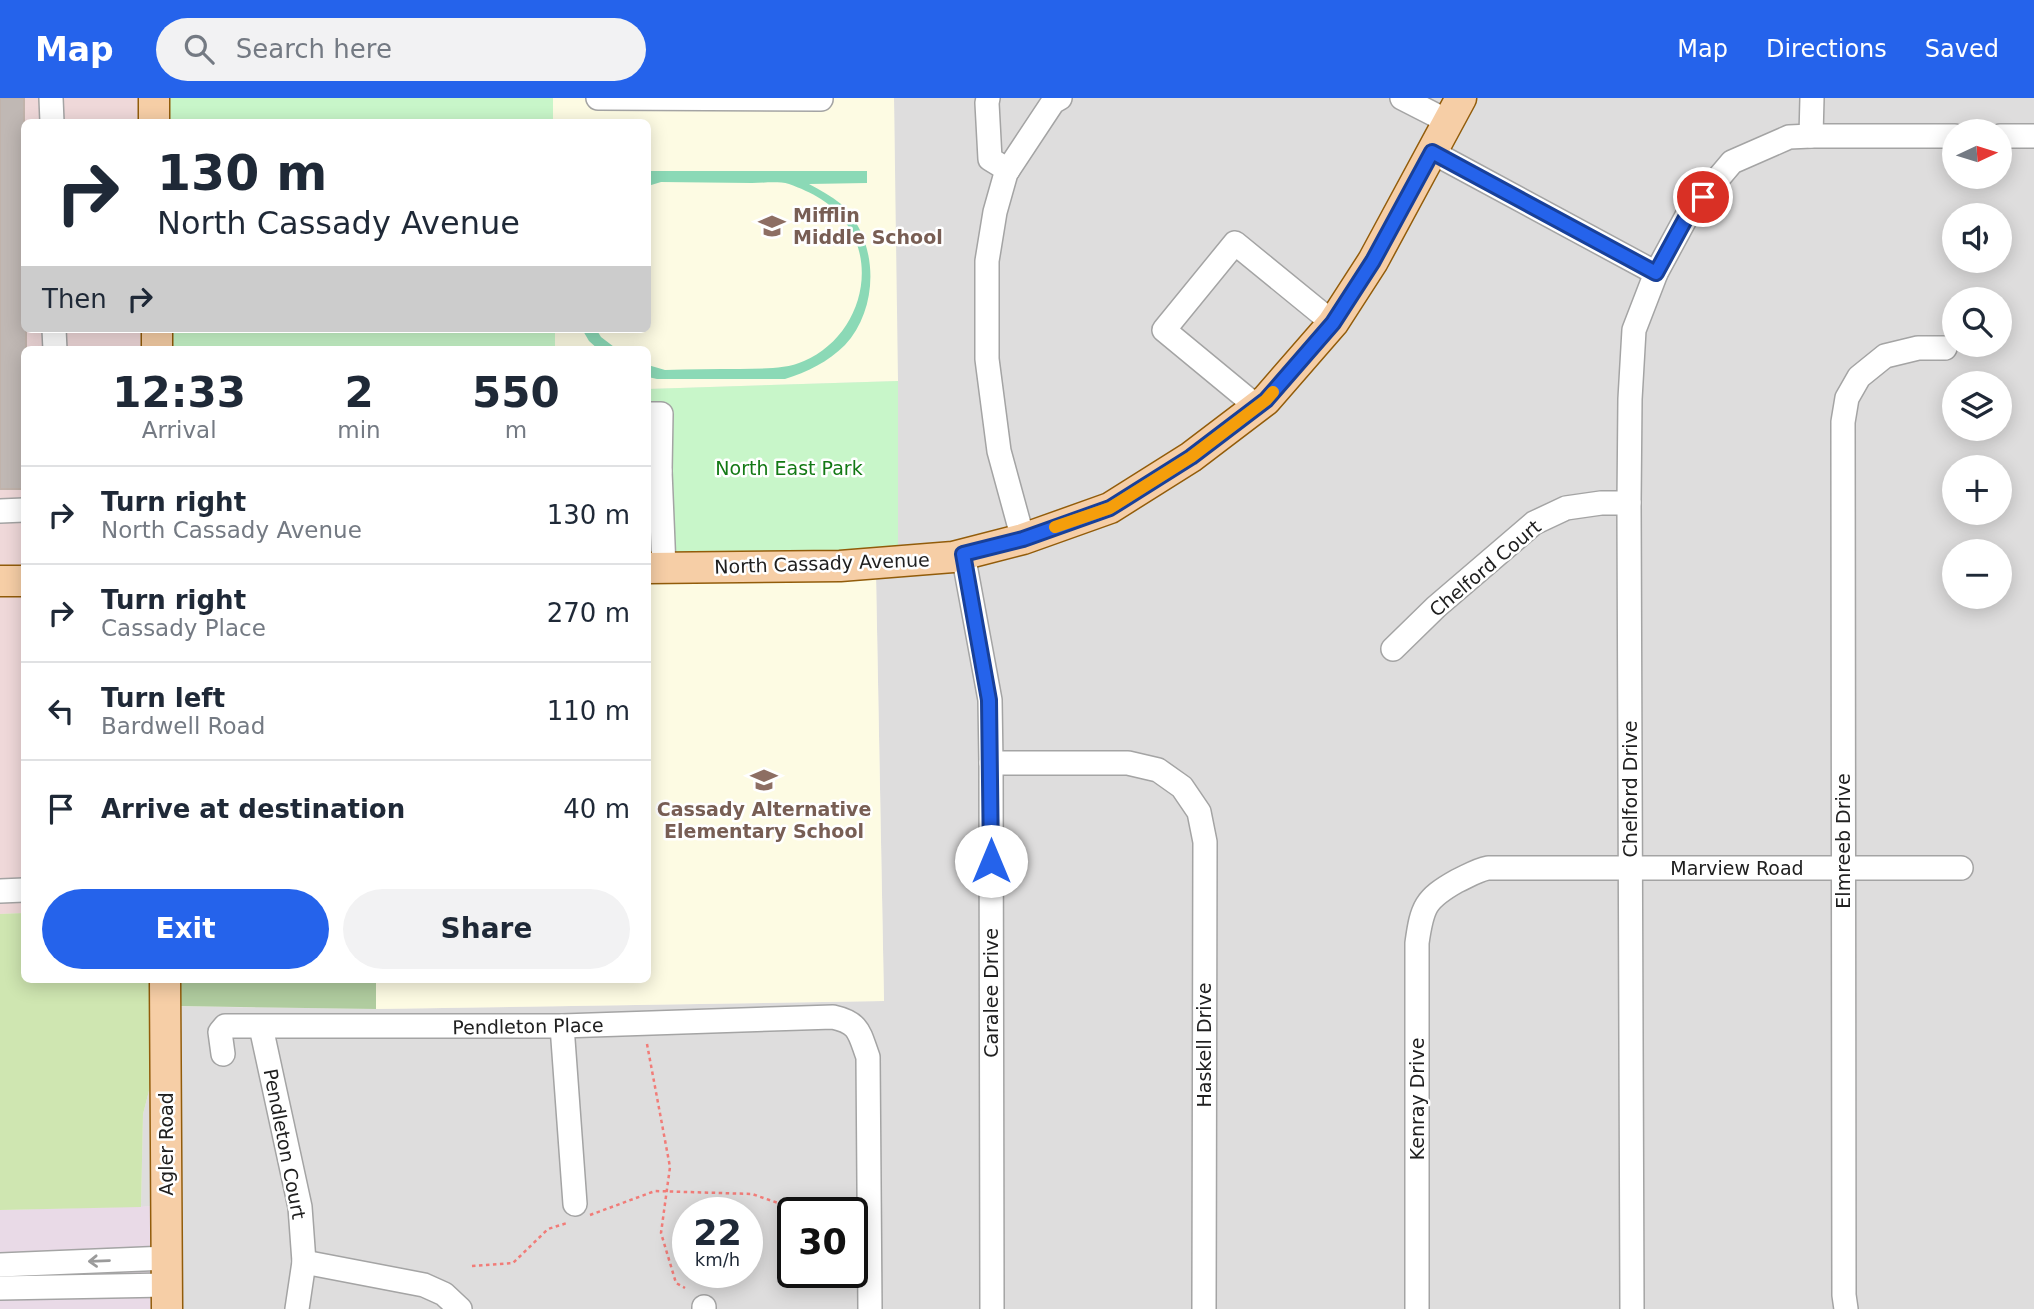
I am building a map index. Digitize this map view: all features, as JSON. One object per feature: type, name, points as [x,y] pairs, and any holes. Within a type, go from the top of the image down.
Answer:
[{"type":"main road","points":[[154,98],[154,119]]},
{"type":"main road","name":"North Cassady Avenue","points":[[656,568],[840,566],[953,557],[1023,539],[1110,508],[1191,457],[1266,400],[1333,323],[1373,261],[1454,110]]},
{"type":"main road","points":[[0,581],[21,581]]},
{"type":"main road","name":"Agler Road","points":[[165,983],[167,1284]]},
{"type":"street","points":[[51,98],[52,119]]},
{"type":"street","points":[[598,98],[821,99]]},
{"type":"street","points":[[989,98],[990,159],[1007,170]]},
{"type":"street","points":[[1402,98],[1454,110]]},
{"type":"street","points":[[1811,136],[1812,98]]},
{"type":"street","points":[[1023,539],[999,451],[987,359],[987,261],[995,212],[1007,170],[1056,100]]},
{"type":"street","name":"Chelford Drive","points":[[1632,1309],[1629,503],[1634,330],[1656,273],[1688,214],[1732,162],[1789,137],[1942,136]]},
{"type":"street","points":[[2012,136],[2034,136]]},
{"type":"street","points":[[1432,152],[1656,273]]},
{"type":"street","points":[[1256,406],[1164,330],[1235,243],[1333,323]]},
{"type":"street","name":"Elmreeb Drive","points":[[1846,1309],[1843,422],[1847,398],[1859,377],[1885,356],[1918,348],[1942,348]]},
{"type":"street","points":[[651,414],[661,414],[654,472],[656,568]]},
{"type":"street","name":"Chelford Court","points":[[1393,649],[1436,607],[1534,523],[1566,508],[1601,503],[1629,503]]},
{"type":"street","points":[[0,510],[21,510]]},
{"type":"street","name":"Caralee Drive","points":[[963,554],[989,700],[992,763],[992,1309]]},
{"type":"street","name":"Haskell Drive","points":[[992,763],[1128,763],[1158,770],[1182,787],[1199,812],[1205,842],[1204,1309]]},
{"type":"street","name":"Marview Road","points":[[1435,894],[1479,870],[1488,868],[1961,868]]},
{"type":"street","points":[[0,891],[21,890]]},
{"type":"street","name":"Kenray Drive","points":[[1417,1309],[1417,943],[1420,916],[1435,894]]},
{"type":"street","name":"Pendleton Place","points":[[223,1054],[220,1032],[225,1026],[562,1026],[833,1017],[846,1020],[858,1028],[868,1057],[870,1309]]},
{"type":"street","points":[[562,1026],[578,1214]]},
{"type":"street","name":"Pendleton Court","points":[[261,1027],[300,1207],[304,1262],[297,1309]]},
{"type":"street","points":[[304,1262],[424,1285],[444,1294],[460,1309]]},
{"type":"street","points":[[0,1265],[167,1284]]},
{"type":"street","points":[[0,1288],[167,1284]]},
{"type":"path","points":[[647,1023],[647,1046],[670,1167],[661,1233],[672,1270]]},
{"type":"path","points":[[472,1266],[513,1263],[548,1229],[578,1214],[655,1191],[752,1195],[777,1203]]},
{"type":"shaded area","points":[[0,98],[148,98],[148,119],[21,119],[21,333],[150,333],[150,346],[21,346],[21,913],[0,914]]},
{"type":"shaded area","name":"Mifflin Middle School","points":[[553,98],[894,98],[898,381],[651,389],[651,346],[555,346],[555,333],[651,333],[651,119],[553,119]]},
{"type":"shaded area","points":[[894,98],[2034,98],[2034,1309],[160,1309],[158,1206],[141,1207],[143,1114],[153,1075],[153,1006],[376,1009],[884,1001],[876,575],[898,551]]},
{"type":"shaded area","name":"Cassady Alternative Elementary School","points":[[876,575],[884,1001],[376,1009],[376,983],[651,983],[651,580]]},
{"type":"shaded area","points":[[158,1206],[160,1309],[0,1309],[0,1210]]},
{"type":"green space","points":[[166,98],[553,98],[553,119],[166,119]]},
{"type":"green space","points":[[651,171],[867,171],[867,183],[809,184],[841,204],[854,219],[868,254],[869,293],[856,330],[845,345],[817,366],[785,379],[651,378],[651,366],[665,370],[765,368],[789,366],[804,361],[822,351],[837,337],[857,302],[861,282],[861,262],[856,242],[846,223],[828,204],[813,195],[789,184],[780,183],[661,182],[651,185]]},
{"type":"green space","points":[[168,333],[555,333],[555,346],[168,346]]},
{"type":"green space","points":[[584,333],[598,333],[613,346],[595,346]]},
{"type":"green space","name":"North East Park","points":[[898,381],[898,551],[651,554],[651,389]]},
{"type":"green space","points":[[21,913],[21,983],[153,983],[153,1075],[143,1114],[141,1207],[0,1210],[0,914]]},
{"type":"green space","points":[[175,983],[376,983],[376,1009],[175,1006]]},
{"type":"building","points":[[0,98],[24,98],[24,119],[21,119],[21,333],[26,333],[26,346],[21,346],[21,489],[0,489]]},
{"type":"slow traffic","points":[[1055,527],[1110,508],[1191,457],[1273,392]]},
{"type":"place","name":"Mifflin Middle School","points":[[772,226]]},
{"type":"place","name":"Cassady Alternative Elementary School","points":[[764,780]]},
{"type":"route","points":[[991,861],[992,763],[989,700],[963,554],[1023,539],[1110,508],[1191,457],[1266,400],[1333,323],[1373,261],[1432,152],[1656,273],[1688,214],[1703,197]]}]
